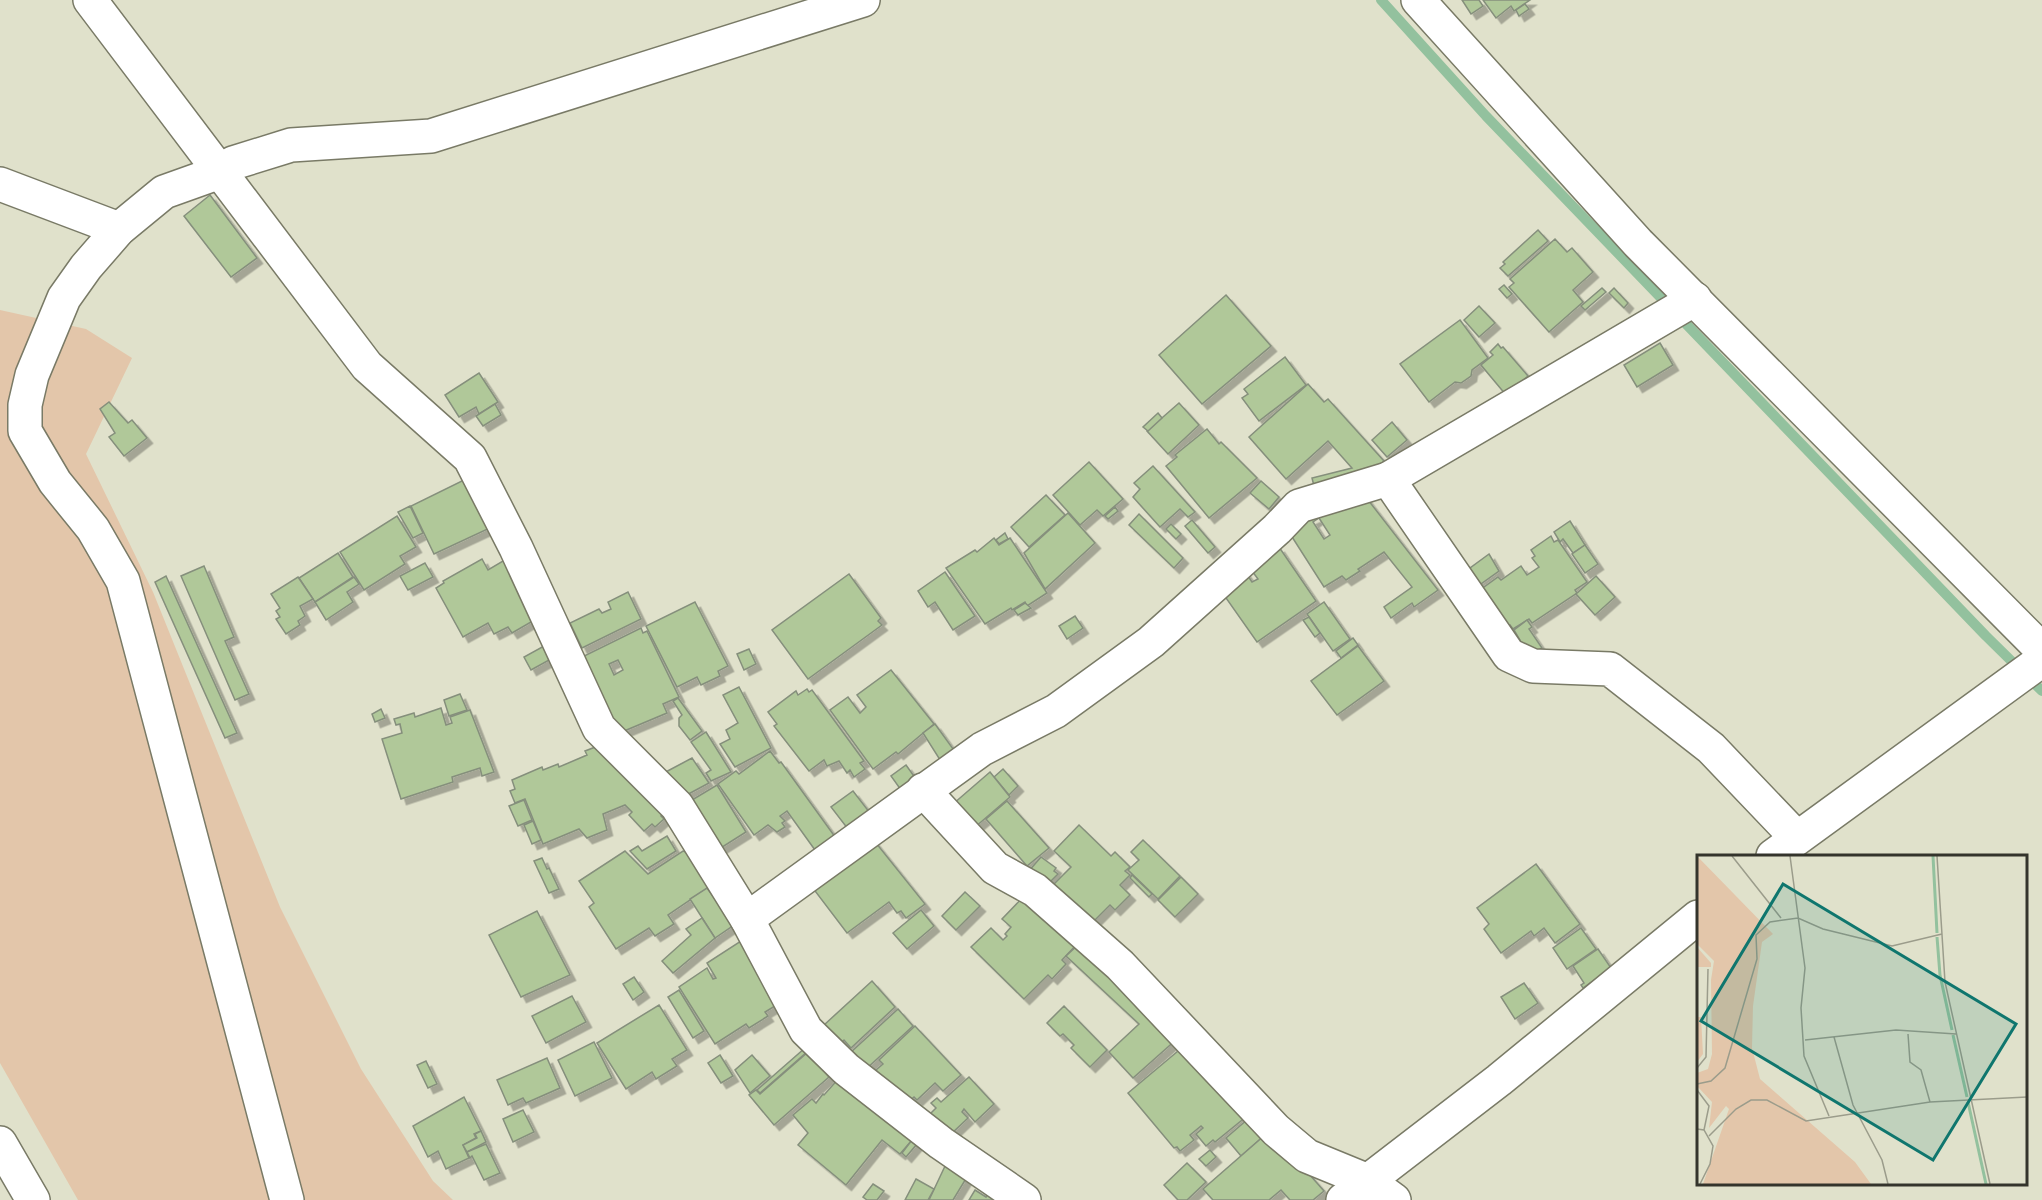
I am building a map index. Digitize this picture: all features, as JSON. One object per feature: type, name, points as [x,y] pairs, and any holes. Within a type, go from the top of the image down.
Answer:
[{"type":"street","points":[[90,0],[367,366],[470,458],[516,548],[599,728],[677,806],[747,919],[806,1030],[846,1069],[941,1143],[1024,1200]]},
{"type":"street","points":[[287,1200],[123,581],[93,529],[55,482],[25,431],[25,405],[32,375],[64,298],[86,267],[119,230],[164,192],[220,172],[233,163],[291,145],[431,136],[862,0]]},
{"type":"street","points":[[1418,0],[1525,121],[1638,243],[2042,650]]},
{"type":"street","points":[[0,184],[119,230]]},
{"type":"street","points":[[747,919],[922,790],[982,749],[1056,711],[1151,642],[1277,529],[1299,506],[1388,479],[1695,298]]},
{"type":"street","points":[[1388,479],[1509,655],[1533,666],[1610,669],[1711,748],[1784,847],[2042,660]]},
{"type":"street","points":[[922,790],[995,868],[1035,890],[1120,965],[1276,1130],[1307,1156],[1355,1190],[1394,1200]]},
{"type":"street","points":[[1355,1190],[1499,1080],[1697,918]]},
{"type":"street","points":[[0,1143],[33,1200]]},
{"type":"shaded area","points":[[0,310],[86,329],[132,358],[86,454],[153,592],[280,907],[361,1069],[433,1181],[453,1200],[78,1200],[0,1063]]},
{"type":"building","points":[[1462,0],[1479,0],[1483,6],[1471,14]]},
{"type":"building","points":[[1483,0],[1530,0],[1514,11],[1511,6],[1496,18]]},
{"type":"building","points":[[1525,4],[1529,9],[1519,16],[1516,10]]},
{"type":"building","points":[[210,195],[257,258],[231,277],[184,216]]},
{"type":"building","points":[[1538,230],[1548,241],[1508,276],[1500,268],[1505,264],[1503,262]]},
{"type":"building","points":[[1555,239],[1567,252],[1572,248],[1593,272],[1573,290],[1583,302],[1549,332],[1509,287],[1514,283],[1510,279]]},
{"type":"building","points":[[1504,285],[1512,294],[1507,298],[1499,289]]},
{"type":"building","points":[[1602,288],[1606,292],[1585,310],[1581,306]]},
{"type":"building","points":[[1614,288],[1628,303],[1624,308],[1609,293]]},
{"type":"building","points":[[1226,295],[1271,346],[1202,404],[1159,355]]},
{"type":"building","points":[[1479,306],[1495,323],[1479,337],[1464,320]]},
{"type":"building","points":[[1460,320],[1488,358],[1472,370],[1471,376],[1461,383],[1455,382],[1429,402],[1400,364]]},
{"type":"building","points":[[1660,343],[1673,365],[1637,387],[1624,365]]},
{"type":"building","points":[[1498,344],[1528,376],[1506,395],[1481,365],[1493,355],[1490,352]]},
{"type":"building","points":[[1285,357],[1306,385],[1259,421],[1242,398],[1248,394],[1244,389]]},
{"type":"building","points":[[479,373],[498,402],[479,414],[476,407],[459,417],[445,395]]},
{"type":"building","points":[[1308,384],[1324,402],[1328,399],[1384,461],[1363,480],[1316,494],[1312,478],[1352,468],[1328,441],[1286,479],[1249,437]]},
{"type":"building","points":[[109,402],[128,423],[132,420],[147,438],[124,456],[109,437],[115,433],[100,409]]},
{"type":"building","points":[[1179,403],[1199,425],[1168,454],[1147,431]]},
{"type":"building","points":[[495,404],[501,415],[483,426],[476,416]]},
{"type":"building","points":[[1158,413],[1162,418],[1148,431],[1143,427]]},
{"type":"building","points":[[1392,422],[1407,440],[1387,457],[1372,440]]},
{"type":"building","points":[[1207,429],[1219,444],[1221,442],[1257,478],[1209,518],[1166,466],[1177,457],[1175,455]]},
{"type":"building","points":[[1089,462],[1123,499],[1103,516],[1097,510],[1080,525],[1053,495]]},
{"type":"building","points":[[1153,466],[1195,512],[1188,517],[1180,509],[1160,527],[1133,497],[1140,489],[1134,483]]},
{"type":"building","points":[[468,478],[492,527],[434,554],[411,506]]},
{"type":"building","points":[[1261,481],[1279,497],[1269,509],[1250,493]]},
{"type":"building","points":[[1046,495],[1065,515],[1029,547],[1011,527]]},
{"type":"building","points":[[1365,496],[1438,590],[1414,607],[1412,603],[1391,618],[1384,607],[1412,587],[1384,552],[1346,580],[1342,576],[1324,587],[1287,529]],"holes":[[[1319,518],[1330,535],[1324,539],[1313,522]]]},
{"type":"building","points":[[410,506],[423,533],[413,538],[398,512]]},
{"type":"building","points":[[1115,507],[1118,511],[1108,519],[1105,516]]},
{"type":"building","points":[[1068,513],[1095,543],[1045,589],[1024,553]]},
{"type":"building","points":[[1139,514],[1183,558],[1174,568],[1129,525]]},
{"type":"building","points":[[397,516],[416,547],[400,556],[405,564],[364,590],[340,552]]},
{"type":"building","points":[[1192,520],[1215,547],[1208,553],[1185,526]]},
{"type":"building","points":[[1570,521],[1585,545],[1573,553],[1563,539],[1560,542],[1554,532]]},
{"type":"building","points":[[1171,524],[1181,534],[1176,539],[1166,529]]},
{"type":"building","points":[[1005,533],[1008,539],[999,544],[996,540]]},
{"type":"building","points":[[1551,536],[1554,542],[1558,540],[1587,582],[1575,590],[1577,593],[1532,623],[1529,619],[1513,629],[1510,625],[1503,629],[1480,590],[1498,577],[1501,580],[1521,566],[1527,575],[1539,567],[1532,558],[1535,556],[1531,550]]},
{"type":"building","points":[[994,538],[999,545],[1010,538],[1047,593],[1027,606],[1025,602],[1012,610],[1011,608],[985,624],[946,568],[975,550],[977,552]]},
{"type":"building","points":[[1585,545],[1598,564],[1585,573],[1572,554]]},
{"type":"building","points":[[1279,547],[1316,601],[1257,642],[1219,588],[1244,570],[1252,582],[1258,579],[1249,567]]},
{"type":"building","points":[[338,553],[353,577],[315,602],[299,578]]},
{"type":"building","points":[[1489,554],[1499,571],[1478,586],[1466,571]]},
{"type":"building","points":[[508,558],[538,618],[512,633],[508,627],[494,634],[488,623],[463,637],[436,588],[444,583],[443,581],[482,559],[488,570]]},
{"type":"building","points":[[425,563],[433,577],[408,590],[400,576]]},
{"type":"building","points":[[204,566],[234,637],[225,641],[249,694],[235,700],[181,576]]},
{"type":"building","points":[[945,572],[975,616],[953,630],[935,602],[928,607],[918,591]]},
{"type":"building","points":[[849,574],[881,618],[878,621],[882,625],[808,679],[772,630]]},
{"type":"building","points":[[166,576],[237,733],[225,738],[155,582]]},
{"type":"building","points":[[1596,576],[1615,597],[1595,615],[1576,594]]},
{"type":"building","points":[[298,577],[313,599],[300,606],[305,616],[298,621],[300,625],[286,634],[276,619],[280,617],[276,611],[280,608],[271,594]]},
{"type":"building","points":[[354,577],[359,584],[347,592],[353,602],[326,620],[315,602]]},
{"type":"building","points":[[628,592],[641,619],[582,648],[570,623],[599,609],[602,613],[611,609],[608,602]]},
{"type":"building","points":[[695,602],[728,666],[718,671],[720,676],[701,685],[697,677],[677,687],[646,626]]},
{"type":"building","points":[[1324,602],[1350,639],[1333,651],[1307,614]]},
{"type":"building","points":[[1025,603],[1031,608],[1018,615],[1014,610]]},
{"type":"building","points":[[1075,616],[1083,628],[1067,639],[1059,626]]},
{"type":"building","points":[[1309,617],[1320,633],[1315,637],[1303,620]]},
{"type":"building","points":[[1527,620],[1532,627],[1529,629],[1542,648],[1532,654],[1528,654],[1514,630]]},
{"type":"building","points":[[641,628],[643,633],[647,631],[679,697],[663,704],[667,713],[617,734],[578,659]],"holes":[[[618,660],[623,670],[614,675],[609,664]]]},
{"type":"building","points":[[1353,638],[1358,645],[1341,658],[1336,651]]},
{"type":"building","points":[[544,646],[551,659],[531,670],[524,657]]},
{"type":"building","points":[[1358,646],[1384,681],[1337,715],[1311,681]]},
{"type":"building","points":[[749,649],[756,664],[744,670],[737,654]]},
{"type":"building","points":[[891,670],[934,724],[898,754],[896,752],[873,769],[830,710],[848,697],[860,713],[866,707],[857,695]]},
{"type":"building","points":[[739,687],[771,748],[735,767],[720,744],[730,739],[726,730],[738,723],[723,695]]},
{"type":"building","points":[[807,689],[809,692],[812,690],[864,761],[860,763],[865,769],[854,777],[850,770],[847,773],[839,761],[827,766],[824,760],[809,771],[774,726],[777,724],[768,712],[796,691],[798,695]]},
{"type":"building","points":[[460,694],[467,710],[449,716],[444,700]]},
{"type":"building","points":[[678,698],[702,731],[690,740],[679,726],[679,718],[682,715],[673,701]]},
{"type":"building","points":[[441,708],[446,725],[452,723],[450,717],[470,710],[494,772],[482,776],[480,768],[452,777],[453,782],[401,799],[382,739],[402,733],[400,724],[396,725],[394,719],[414,713],[415,717]]},
{"type":"building","points":[[381,709],[385,718],[375,722],[372,714]]},
{"type":"building","points":[[935,724],[956,753],[942,763],[923,733]]},
{"type":"building","points":[[706,732],[731,772],[711,781],[706,773],[711,770],[691,742]]},
{"type":"building","points":[[606,743],[665,811],[661,816],[664,819],[655,827],[652,824],[644,831],[629,815],[632,812],[625,805],[603,814],[607,830],[587,838],[579,829],[543,844],[525,799],[515,803],[510,791],[515,789],[512,780],[542,767],[543,770],[558,764],[559,767],[587,755],[585,751]]},
{"type":"building","points":[[770,751],[779,763],[781,762],[838,841],[815,850],[787,811],[780,816],[785,821],[782,823],[785,827],[777,832],[768,825],[754,835],[718,784],[736,771],[739,774]]},
{"type":"building","points":[[692,758],[709,783],[681,798],[660,775]]},
{"type":"building","points":[[906,765],[916,779],[901,790],[891,776]]},
{"type":"building","points":[[1003,769],[1018,786],[1009,795],[994,777]]},
{"type":"building","points":[[990,772],[1010,797],[974,828],[953,804]]},
{"type":"building","points":[[717,785],[746,832],[716,851],[687,803]]},
{"type":"building","points":[[853,791],[870,813],[848,829],[831,807]]},
{"type":"building","points":[[524,800],[532,820],[518,826],[509,806]]},
{"type":"building","points":[[1007,801],[1049,848],[1027,866],[986,819]]},
{"type":"building","points":[[533,821],[541,840],[532,844],[524,825]]},
{"type":"building","points":[[1079,825],[1111,856],[1115,852],[1130,867],[1125,871],[1130,875],[1120,885],[1130,895],[1115,910],[1110,905],[1088,927],[1049,889],[1071,867],[1054,851]]},
{"type":"building","points":[[667,836],[676,851],[647,869],[630,851],[638,846],[642,851]]},
{"type":"building","points":[[872,838],[925,904],[906,918],[901,911],[897,913],[889,902],[847,933],[809,883]]},
{"type":"building","points":[[1143,840],[1180,876],[1158,899],[1128,870],[1139,860],[1131,852]]},
{"type":"building","points":[[625,851],[648,874],[683,851],[686,852],[709,887],[668,915],[674,924],[655,936],[649,928],[616,949],[589,907],[594,903],[579,881]]},
{"type":"building","points":[[1041,857],[1056,868],[1054,871],[1058,874],[1044,888],[1028,872]]},
{"type":"building","points":[[542,858],[559,889],[549,893],[534,861]]},
{"type":"building","points":[[1536,864],[1580,924],[1555,943],[1544,928],[1534,936],[1531,931],[1501,953],[1484,929],[1489,924],[1477,908]]},
{"type":"building","points":[[1132,875],[1152,894],[1149,897],[1130,878]]},
{"type":"building","points":[[1181,877],[1198,894],[1175,917],[1158,900]]},
{"type":"building","points":[[707,888],[734,925],[715,938],[690,899]]},
{"type":"building","points":[[965,892],[980,906],[956,930],[942,916]]},
{"type":"building","points":[[1027,893],[1078,943],[1062,960],[1066,964],[1052,979],[1048,975],[1024,999],[971,947],[991,928],[1003,940],[1011,927],[1002,919]]},
{"type":"building","points":[[921,910],[934,926],[907,949],[893,933]]},
{"type":"building","points":[[537,911],[570,975],[521,997],[489,935]]},
{"type":"building","points":[[702,918],[715,938],[673,973],[662,961],[691,935],[686,929]]},
{"type":"building","points":[[1581,928],[1596,949],[1567,969],[1553,948]]},
{"type":"building","points":[[744,939],[780,1003],[765,1012],[768,1016],[749,1028],[746,1024],[715,1044],[679,987],[707,968],[713,979],[716,978],[707,963]]},
{"type":"building","points":[[1079,944],[1178,1038],[1133,1078],[1109,1052],[1139,1024],[1066,956]]},
{"type":"building","points":[[1598,949],[1611,968],[1583,988],[1581,985],[1584,983],[1573,966]]},
{"type":"building","points":[[634,977],[644,992],[633,1000],[623,984]]},
{"type":"building","points":[[872,981],[895,1007],[851,1048],[844,1040],[841,1043],[824,1025]]},
{"type":"building","points":[[1524,983],[1538,1003],[1515,1019],[1501,997]]},
{"type":"building","points":[[679,990],[704,1031],[693,1038],[668,997]]},
{"type":"building","points":[[572,996],[586,1022],[546,1043],[532,1016]]},
{"type":"building","points":[[659,1005],[687,1050],[672,1059],[677,1066],[656,1079],[652,1072],[626,1089],[597,1043]]},
{"type":"building","points":[[1064,1006],[1107,1050],[1090,1067],[1071,1048],[1074,1045],[1063,1034],[1060,1036],[1047,1023]]},
{"type":"building","points":[[898,1009],[913,1026],[865,1070],[850,1053]]},
{"type":"building","points":[[915,1026],[961,1075],[943,1091],[935,1083],[917,1100],[914,1097],[904,1106],[876,1070],[883,1064],[879,1060]]},
{"type":"building","points":[[594,1042],[612,1078],[575,1096],[558,1060]]},
{"type":"building","points":[[1184,1046],[1247,1116],[1215,1142],[1213,1140],[1206,1146],[1196,1134],[1203,1128],[1201,1126],[1190,1135],[1194,1140],[1180,1151],[1177,1147],[1174,1148],[1128,1093]]},
{"type":"building","points":[[805,1048],[808,1051],[760,1093],[757,1090]]},
{"type":"building","points":[[808,1052],[829,1077],[774,1125],[749,1095],[756,1090],[760,1094]]},
{"type":"building","points":[[720,1055],[733,1076],[721,1083],[708,1063]]},
{"type":"building","points":[[752,1055],[770,1076],[750,1093],[735,1070]]},
{"type":"building","points":[[547,1058],[560,1088],[526,1103],[523,1098],[508,1105],[497,1080]]},
{"type":"building","points":[[426,1061],[437,1084],[428,1088],[417,1065]]},
{"type":"building","points":[[840,1077],[912,1140],[900,1154],[882,1140],[846,1185],[798,1145],[808,1133],[793,1115],[812,1099],[816,1103]]},
{"type":"building","points":[[969,1077],[994,1104],[975,1122],[964,1109],[962,1112],[968,1118],[950,1135],[929,1115],[936,1108],[931,1103],[937,1098],[941,1102]]},
{"type":"building","points":[[464,1097],[481,1131],[474,1134],[476,1138],[463,1145],[469,1158],[446,1169],[438,1151],[428,1157],[413,1126]]},
{"type":"building","points":[[523,1110],[534,1132],[513,1142],[503,1119]]},
{"type":"building","points":[[1248,1119],[1265,1135],[1241,1156],[1226,1138]]},
{"type":"building","points":[[481,1131],[486,1142],[467,1152],[463,1145],[477,1138],[475,1134]]},
{"type":"building","points":[[1265,1135],[1294,1157],[1324,1191],[1313,1200],[1290,1200],[1281,1190],[1269,1200],[1213,1200],[1203,1189]]},
{"type":"building","points":[[912,1140],[917,1144],[906,1157],[902,1153]]},
{"type":"building","points":[[486,1144],[500,1173],[484,1180],[472,1156],[470,1158],[467,1152]]},
{"type":"building","points":[[1210,1150],[1216,1157],[1206,1166],[1199,1159]]},
{"type":"building","points":[[1187,1163],[1206,1182],[1187,1200],[1178,1200],[1164,1185]]},
{"type":"building","points":[[946,1164],[967,1177],[953,1200],[929,1200]]},
{"type":"building","points":[[916,1179],[934,1189],[928,1200],[905,1200]]},
{"type":"building","points":[[873,1184],[884,1191],[877,1200],[867,1200],[863,1197]]},
{"type":"building","points":[[975,1190],[986,1197],[987,1194],[996,1200],[969,1200]]},
{"type":"waterway","points":[[1381,0],[1486,116],[1986,636],[2042,691]]}]
